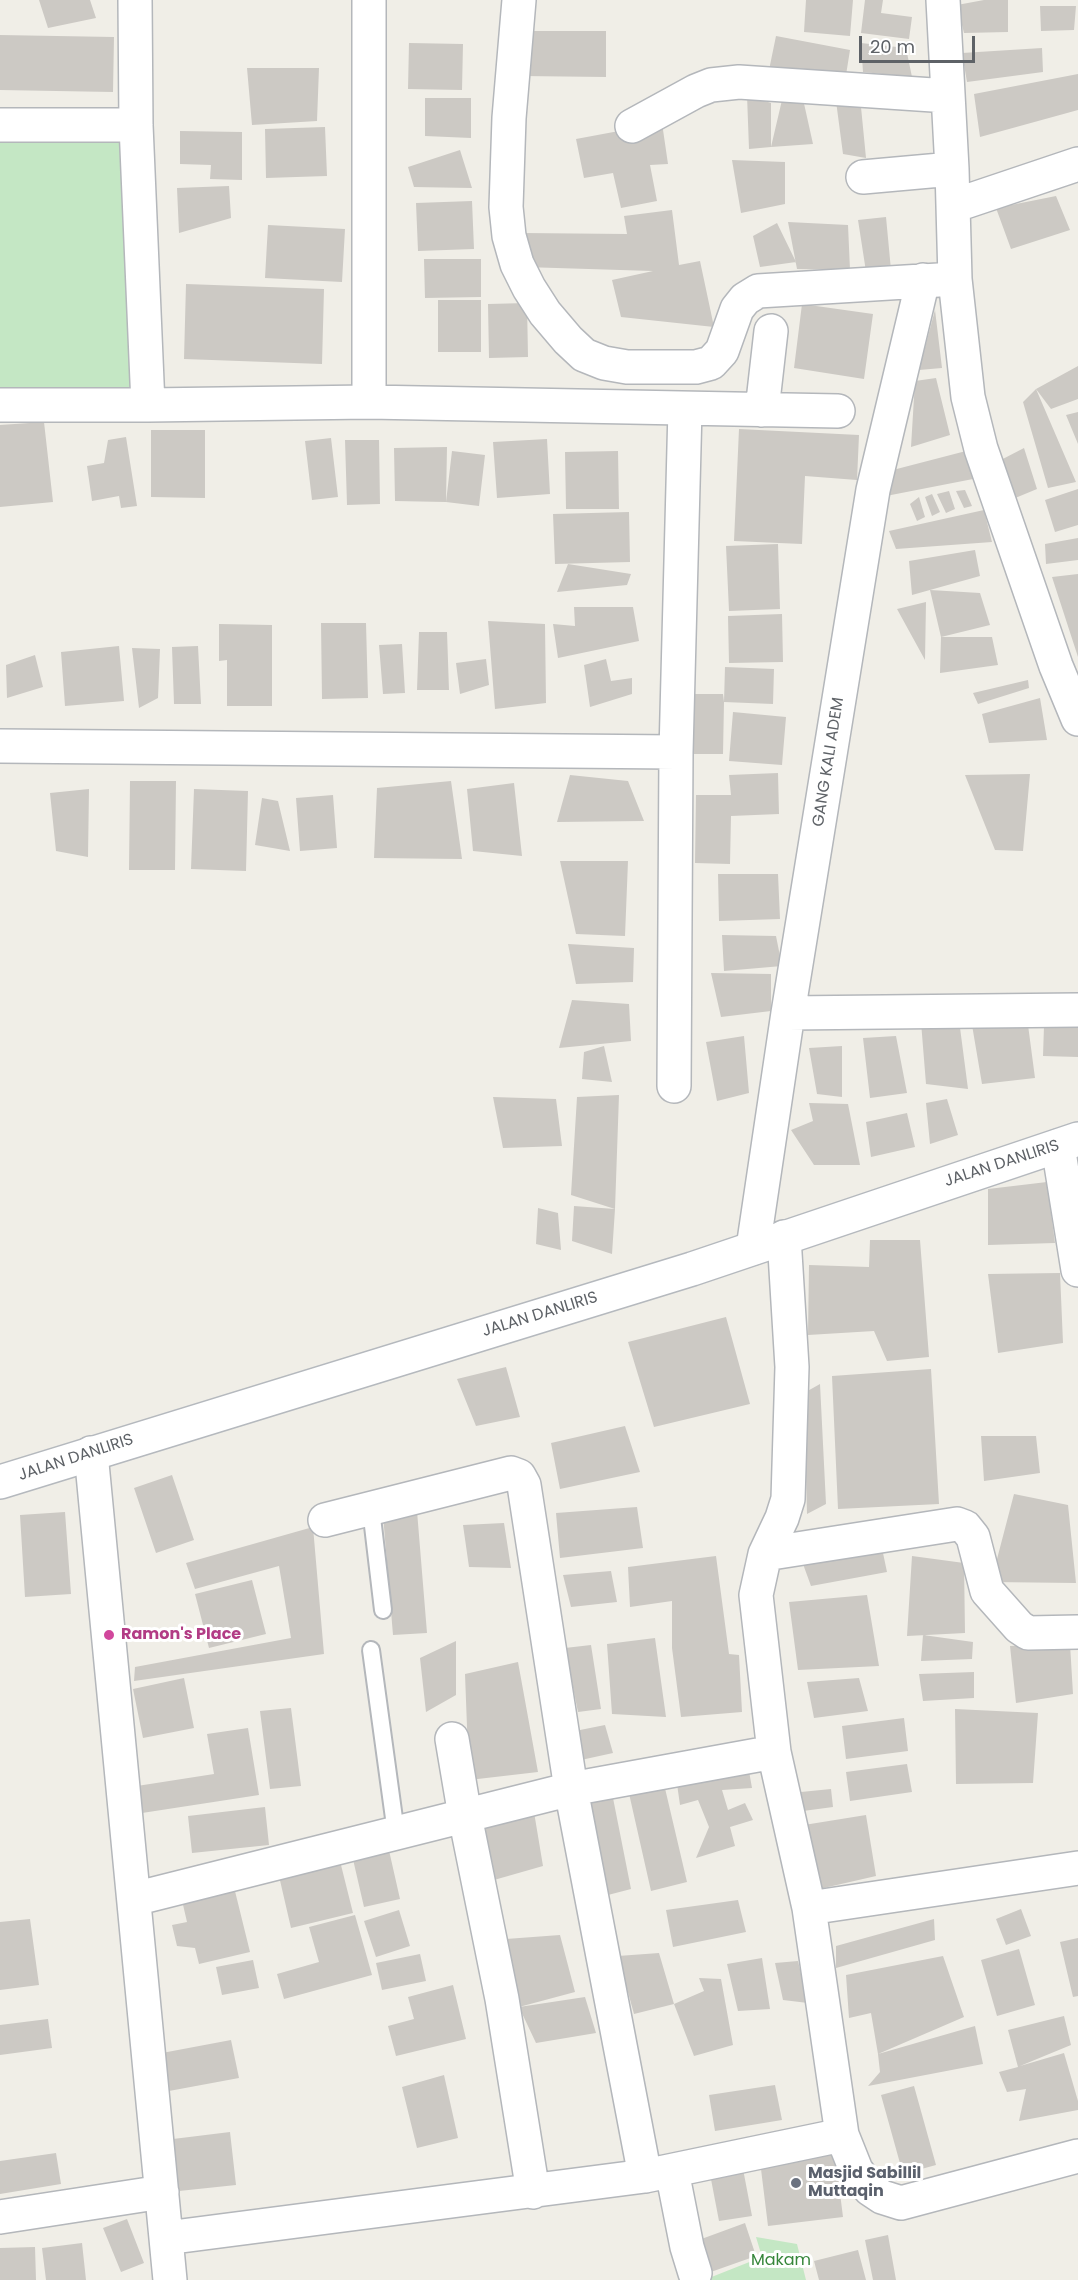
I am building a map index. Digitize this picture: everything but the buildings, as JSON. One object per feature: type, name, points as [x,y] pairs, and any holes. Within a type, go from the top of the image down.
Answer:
[{"type":"street","points":[[135,0],[136,125],[148,405]]},
{"type":"street","points":[[369,0],[369,402]]},
{"type":"street","points":[[519,0],[509,118],[506,207],[509,236],[517,264],[529,288],[545,313],[567,340],[584,355],[604,363],[627,367],[696,367],[711,363],[722,351],[737,309],[745,299],[758,291],[939,280]]},
{"type":"street","points":[[943,0],[953,206],[939,280],[981,449],[1056,666],[1078,719]]},
{"type":"street","points":[[632,126],[696,91],[711,85],[739,82],[948,96]]},
{"type":"street","points":[[0,125],[136,125]]},
{"type":"street","points":[[953,206],[1078,164]]},
{"type":"street","points":[[863,177],[952,169]]},
{"type":"street","name":"GANG KALI ADEM","points":[[753,1248],[788,1013],[873,490],[939,280]]},
{"type":"street","points":[[762,410],[771,331]]},
{"type":"street","points":[[0,405],[369,402],[838,411]]},
{"type":"street","points":[[674,1086],[676,752],[685,409]]},
{"type":"street","points":[[0,746],[676,752]]},
{"type":"street","points":[[788,1013],[1078,1010]]},
{"type":"street","points":[[1068,1142],[1078,1270]]},
{"type":"street","name":"JALAN DANLIRIS","points":[[0,1482],[692,1269],[1068,1142]]},
{"type":"street","points":[[784,1237],[792,1367],[788,1499],[786,1509],[765,1554],[756,1595],[774,1752],[809,1908],[842,2135],[856,2170],[870,2189],[882,2197],[901,2203],[1078,2156]]},
{"type":"street","points":[[91,1453],[170,2280]]},
{"type":"street","points":[[325,1520],[511,1473],[519,1476],[524,1485],[571,1789],[659,2173],[695,2273]]},
{"type":"street","points":[[765,1554],[957,1524],[965,1527],[973,1538],[987,1591],[1019,1627],[1028,1633],[1078,1632]]},
{"type":"street","points":[[452,1739],[502,1999],[533,2192]]},
{"type":"street","points":[[134,1899],[571,1789],[774,1752]]},
{"type":"street","points":[[809,1908],[1078,1868]]},
{"type":"street","points":[[166,2238],[533,2192],[659,2173],[842,2135]]},
{"type":"street","points":[[0,2217],[162,2192]]},
{"type":"lane","points":[[371,1509],[383,1610]]},
{"type":"lane","points":[[371,1650],[396,1833]]},
{"type":"green space","points":[[0,136],[124,137],[138,389],[0,392]]},
{"type":"green space","name":"Makam","points":[[756,2237],[797,2244],[806,2280],[704,2280],[762,2257]]},
{"type":"place","name":"Ramon's Place","points":[[109,1635]]},
{"type":"place","name":"Masjid Sabillil Muttaqin","points":[[796,2183]]}]
